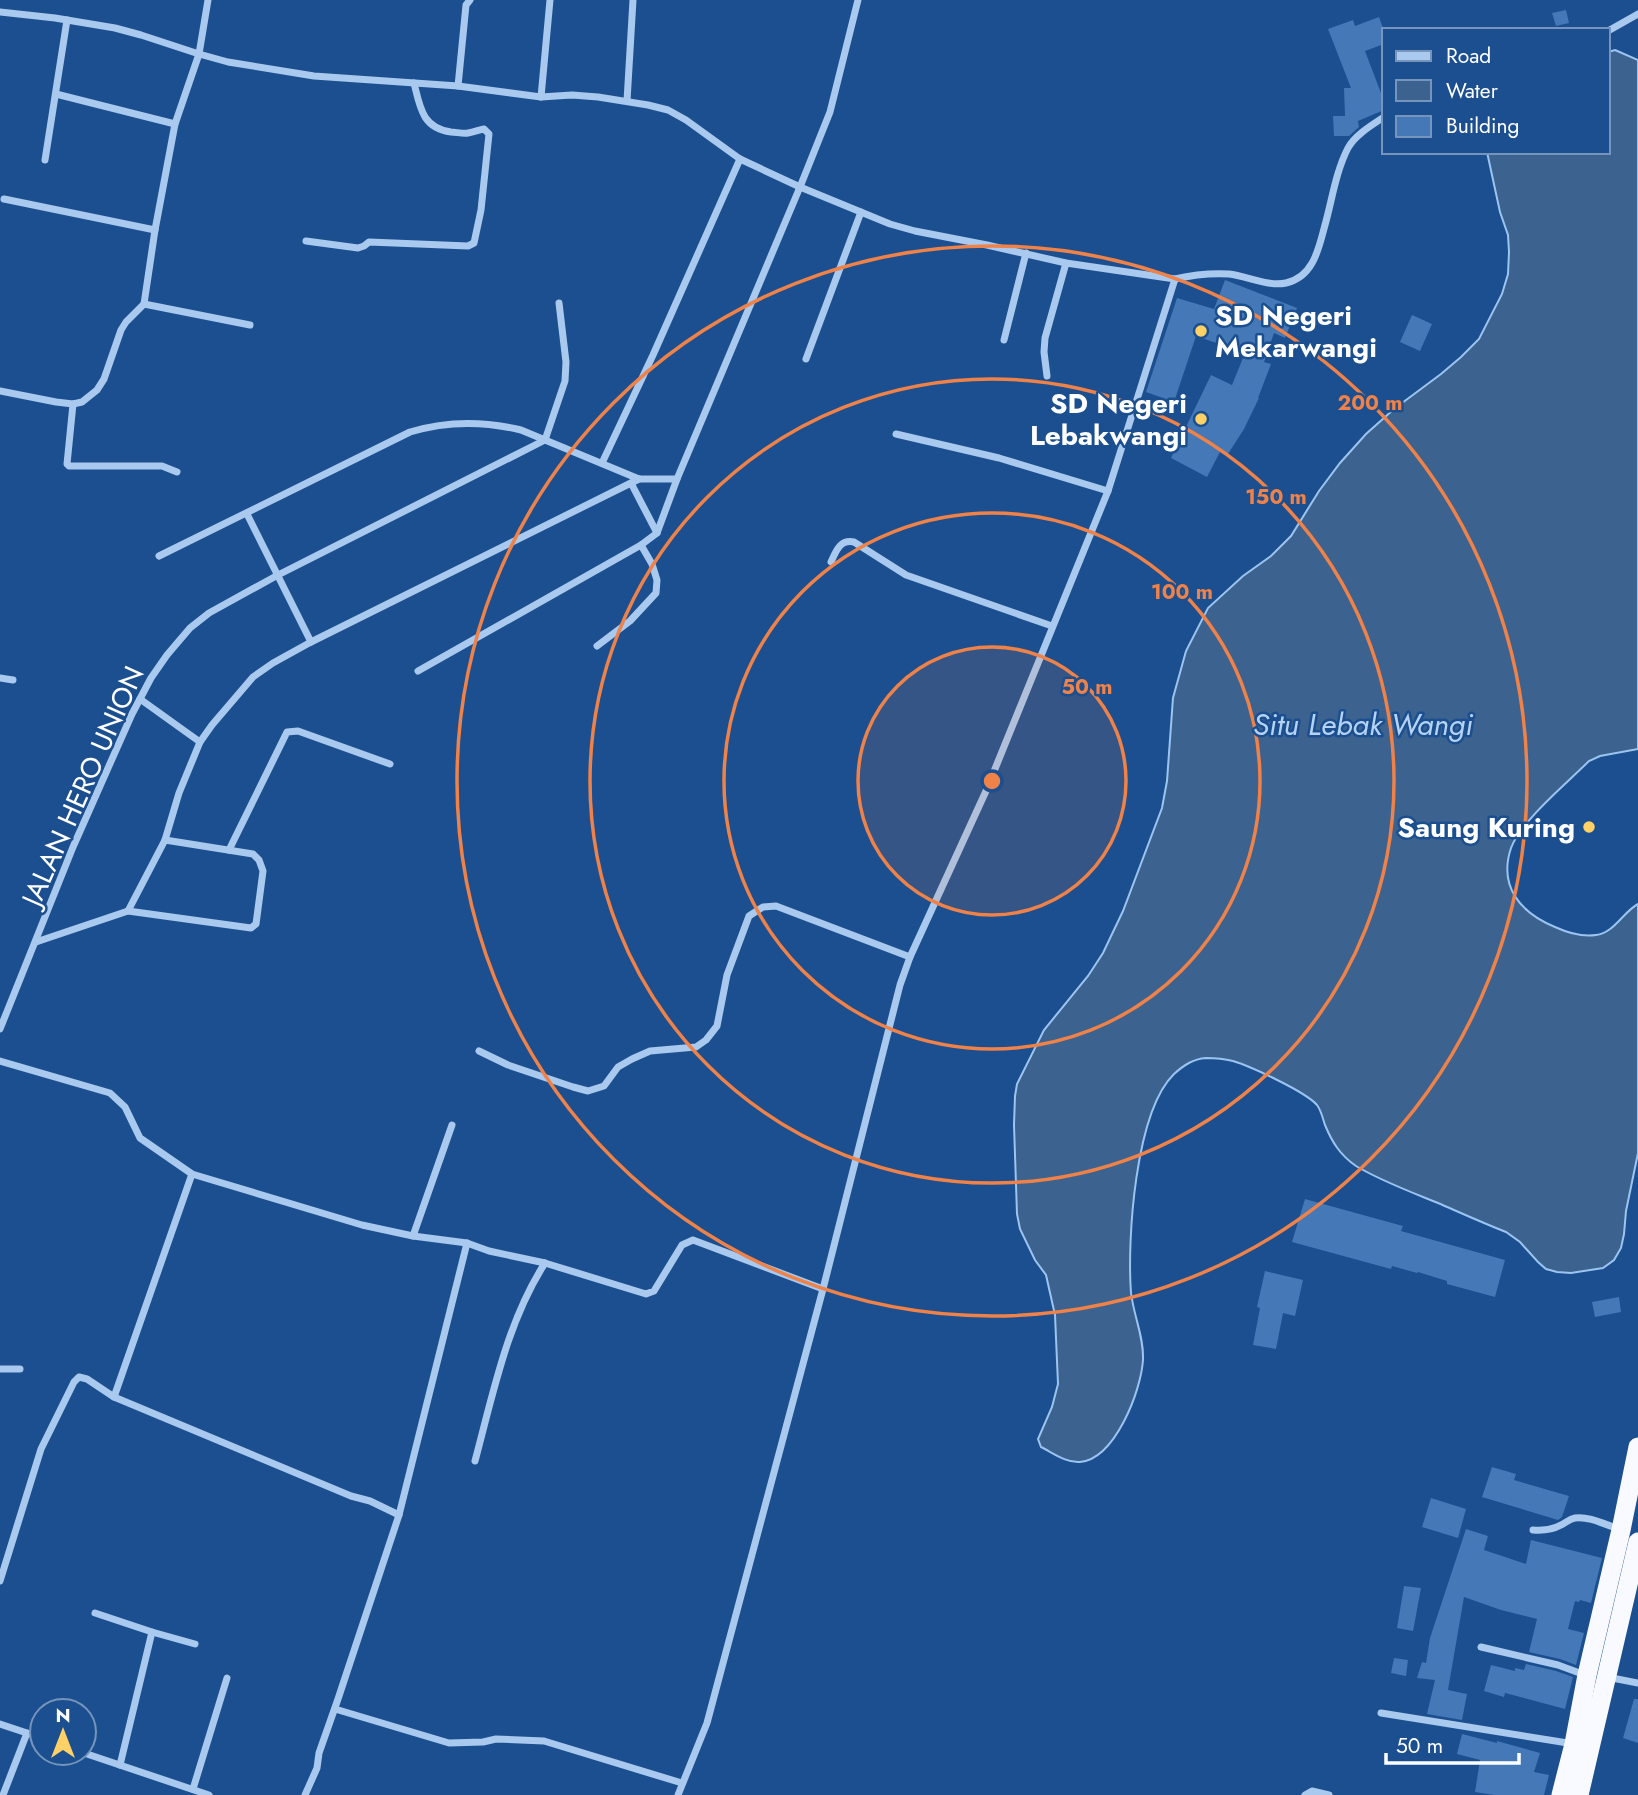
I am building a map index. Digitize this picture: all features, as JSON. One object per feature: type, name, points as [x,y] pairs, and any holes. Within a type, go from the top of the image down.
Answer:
[{"type":"highway","points":[[1579,1795],[1621,1530],[1638,1447]]},
{"type":"highway","points":[[1561,1795],[1574,1744],[1638,1542]]},
{"type":"street","points":[[0,391],[73,404],[82,402],[97,390],[104,379],[121,330],[126,321],[144,304],[175,124],[199,54],[208,0]]},
{"type":"street","points":[[458,86],[466,5],[470,0]]},
{"type":"street","points":[[541,97],[550,0]]},
{"type":"street","points":[[627,101],[633,0]]},
{"type":"street","points":[[418,670],[641,545],[657,533],[830,112],[858,0]]},
{"type":"street","points":[[0,12],[67,20],[141,35],[228,62],[314,76],[458,86],[541,97],[572,95],[648,104],[668,110],[686,120],[740,159],[890,224],[1066,263],[1175,279],[1228,274],[1279,284],[1295,280],[1303,274],[1312,265],[1320,248],[1339,171],[1349,146],[1382,118]]},
{"type":"street","points":[[1610,30],[1638,14]]},
{"type":"street","points":[[45,160],[67,20]]},
{"type":"street","points":[[306,241],[358,247],[369,242],[468,246],[474,243],[481,210],[489,134],[484,129],[468,133],[450,132],[427,122],[414,83]]},
{"type":"street","points":[[56,94],[175,124]]},
{"type":"street","points":[[602,463],[740,159]]},
{"type":"street","points":[[4,199],[155,230]]},
{"type":"street","points":[[806,359],[861,212]]},
{"type":"street","points":[[1004,340],[1026,253]]},
{"type":"street","points":[[1047,376],[1045,338],[1066,263]]},
{"type":"street","points":[[678,1795],[707,1723],[823,1289],[900,985],[910,957],[986,791],[1108,491],[1175,279]]},
{"type":"street","points":[[545,440],[565,381],[566,362],[559,303]]},
{"type":"street","points":[[144,304],[250,325]]},
{"type":"street","points":[[73,404],[67,464],[69,466],[163,466],[177,472]]},
{"type":"street","points":[[159,556],[410,432],[427,427],[468,423],[521,430],[602,463],[635,481],[657,533]]},
{"type":"street","points":[[896,434],[999,458],[1108,491]]},
{"type":"street","name":"JALAN HERO UNION","points":[[0,1029],[110,761],[159,667],[190,628],[209,613],[278,575],[545,440]]},
{"type":"street","points":[[128,911],[164,840],[179,793],[200,743],[253,677],[312,642],[635,481],[677,479]]},
{"type":"street","points":[[247,514],[312,642]]},
{"type":"street","points":[[831,562],[843,542],[854,542],[906,575],[1052,626]]},
{"type":"street","points":[[597,646],[630,621],[656,593],[657,580],[652,564],[641,545]]},
{"type":"street","points":[[0,678],[13,680]]},
{"type":"street","points":[[140,699],[200,743]]},
{"type":"street","points":[[229,850],[288,732],[298,732],[390,764]]},
{"type":"street","points":[[36,942],[128,911],[251,928],[256,924],[263,871],[259,860],[253,854],[164,840]]},
{"type":"street","points":[[479,1051],[508,1065],[588,1091],[604,1086],[618,1067],[650,1051],[696,1047],[706,1040],[717,1026],[727,975],[749,916],[763,907],[776,906],[910,957]]},
{"type":"street","points":[[0,1061],[110,1093],[125,1107],[140,1138],[192,1174],[362,1225],[413,1236],[467,1243],[489,1251],[545,1263],[646,1294],[654,1291],[682,1245],[692,1240],[823,1289]]},
{"type":"street","points":[[413,1236],[452,1125]]},
{"type":"street","points":[[114,1397],[192,1174]]},
{"type":"street","points":[[305,1795],[317,1768],[318,1753],[399,1515],[467,1243]]},
{"type":"street","points":[[475,1461],[503,1357],[521,1309],[545,1263]]},
{"type":"street","points":[[0,1368],[20,1369]]},
{"type":"street","points":[[0,1581],[41,1449],[79,1377],[87,1379],[114,1397],[399,1515]]},
{"type":"street","points":[[1534,1530],[1545,1531],[1578,1517],[1621,1530]]},
{"type":"street","points":[[95,1613],[195,1644]]},
{"type":"street","points":[[120,1765],[152,1632]]},
{"type":"street","points":[[1481,1647],[1597,1676],[1638,1683]]},
{"type":"street","points":[[193,1788],[227,1678]]},
{"type":"street","points":[[335,1709],[449,1743],[483,1742],[496,1738],[544,1741],[682,1783]]},
{"type":"street","points":[[1381,1713],[1574,1744]]},
{"type":"street","points":[[0,1724],[27,1733],[3,1795]]},
{"type":"street","points":[[98,1758],[209,1795]]},
{"type":"street","points":[[1305,1795],[1312,1791],[1329,1795]]},
{"type":"water","name":"Situ Lebak Wangi","points":[[1615,50],[1638,60],[1638,749],[1600,756],[1589,761],[1557,791],[1516,837],[1508,862],[1508,875],[1515,897],[1532,914],[1575,934],[1602,933],[1638,904],[1638,1153],[1621,1248],[1614,1260],[1603,1268],[1571,1273],[1546,1269],[1520,1242],[1506,1232],[1396,1186],[1356,1166],[1334,1143],[1317,1105],[1302,1093],[1233,1061],[1206,1058],[1193,1061],[1174,1074],[1161,1092],[1150,1117],[1136,1178],[1130,1270],[1131,1293],[1143,1352],[1137,1389],[1124,1422],[1104,1449],[1093,1458],[1080,1462],[1065,1459],[1041,1447],[1038,1439],[1052,1407],[1058,1384],[1055,1315],[1046,1275],[1035,1260],[1020,1229],[1017,1214],[1014,1125],[1017,1084],[1044,1030],[1088,976],[1103,953],[1123,911],[1162,808],[1167,781],[1173,698],[1186,651],[1208,608],[1291,536],[1319,491],[1366,434],[1441,374],[1479,339],[1502,294],[1508,274],[1508,235],[1487,154],[1610,154],[1610,51]]},
{"type":"building","points":[[1566,10],[1569,23],[1556,26],[1552,13]]},
{"type":"building","points":[[1379,17],[1383,28],[1382,45],[1365,51],[1382,96],[1382,111],[1358,121],[1359,127],[1349,136],[1334,136],[1333,116],[1345,116],[1344,88],[1351,88],[1328,29],[1353,20],[1355,26]]},
{"type":"building","points":[[1225,280],[1297,308],[1285,338],[1274,333],[1264,362],[1271,364],[1244,429],[1228,454],[1221,450],[1207,477],[1171,458],[1211,375],[1232,385],[1245,353],[1196,336],[1174,402],[1146,392],[1177,298],[1214,309]]},
{"type":"building","points":[[1412,315],[1432,324],[1420,351],[1400,342]]},
{"type":"building","points":[[1305,1199],[1403,1226],[1401,1231],[1505,1260],[1495,1297],[1447,1284],[1447,1281],[1418,1272],[1392,1266],[1391,1269],[1292,1242]]},
{"type":"building","points":[[1265,1271],[1303,1280],[1295,1316],[1283,1313],[1276,1349],[1253,1345],[1260,1308],[1257,1307]]},
{"type":"building","points":[[1619,1297],[1621,1312],[1595,1317],[1592,1302]]},
{"type":"building","points":[[1492,1467],[1516,1474],[1514,1480],[1569,1496],[1562,1517],[1558,1520],[1482,1497]]},
{"type":"building","points":[[1431,1498],[1466,1509],[1458,1538],[1422,1527]]},
{"type":"building","points":[[1466,1529],[1488,1536],[1484,1550],[1526,1564],[1531,1540],[1602,1558],[1591,1603],[1575,1601],[1568,1629],[1584,1633],[1576,1665],[1529,1652],[1537,1619],[1464,1597],[1448,1690],[1467,1694],[1462,1720],[1427,1714],[1435,1680],[1417,1678],[1422,1662],[1426,1663],[1430,1638]]},
{"type":"building","points":[[1404,1586],[1421,1588],[1413,1631],[1397,1628]]},
{"type":"building","points":[[1394,1658],[1408,1660],[1406,1676],[1391,1673]]},
{"type":"building","points":[[1526,1664],[1573,1677],[1565,1709],[1505,1693],[1504,1697],[1484,1691],[1491,1665],[1515,1671],[1515,1668],[1524,1670]]},
{"type":"building","points":[[1634,1699],[1638,1699],[1638,1743],[1623,1738]]},
{"type":"building","points":[[1462,1734],[1540,1753],[1534,1772],[1549,1775],[1544,1795],[1494,1795],[1475,1792],[1480,1760],[1457,1754]]},
{"type":"place","name":"SD Negeri Mekarwangi","points":[[1201,331]]},
{"type":"place","name":"SD Negeri Lebakwangi","points":[[1201,419]]},
{"type":"place","name":"Saung Kuring","points":[[1589,827]]}]
